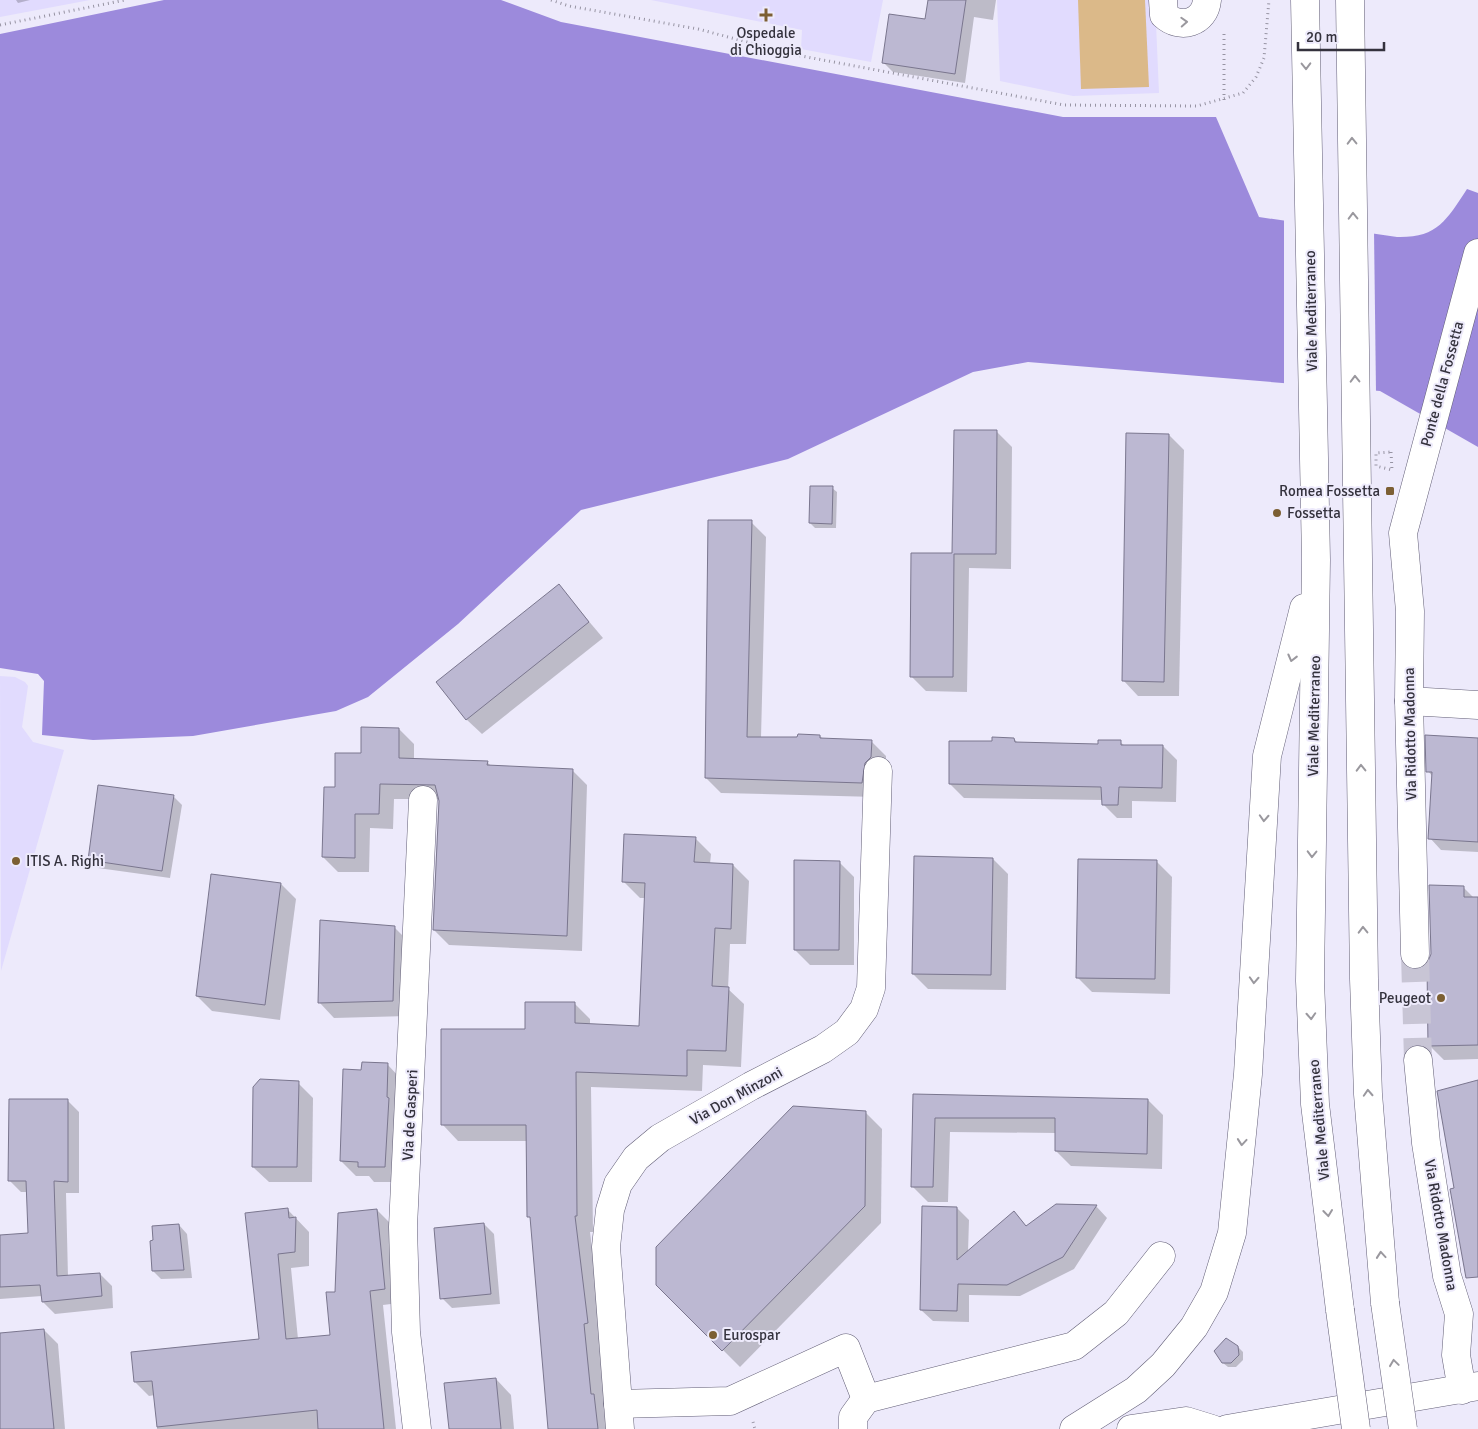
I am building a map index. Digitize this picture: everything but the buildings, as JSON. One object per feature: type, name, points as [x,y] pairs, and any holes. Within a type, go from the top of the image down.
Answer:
[{"type":"street","points":[[1163,0],[1164,14],[1171,22],[1180,24],[1200,18],[1206,10],[1207,0]]},
{"type":"street","name":"Viale Mediterraneo","points":[[1305,0],[1316,560],[1310,981],[1315,1104],[1356,1429]]},
{"type":"street","points":[[1350,0],[1368,1094],[1385,1303],[1403,1429]]},
{"type":"street","name":"Ponte della Fossetta","points":[[1406,516],[1478,253]]},
{"type":"street","name":"Via Ridotto Madonna","points":[[1406,516],[1403,551],[1410,611],[1409,701],[1415,954]]},
{"type":"street","points":[[1074,1429],[1136,1390],[1163,1365],[1194,1327],[1214,1292],[1229,1241],[1239,1169],[1248,1074],[1267,756],[1316,560]]},
{"type":"street","points":[[1409,701],[1478,705]]},
{"type":"street","name":"Via Don Minzoni","points":[[619,1416],[606,1247],[610,1210],[618,1184],[636,1158],[660,1138],[751,1086],[823,1049],[848,1032],[864,1009],[871,988],[878,771]]},
{"type":"street","name":"Via de Gasperi","points":[[417,1429],[406,1332],[403,1227],[410,1127],[423,800]]},
{"type":"street","name":"Via Ridotto Madonna","points":[[1418,1060],[1426,1144],[1447,1276],[1469,1311],[1456,1355],[1470,1388]]},
{"type":"street","points":[[853,1429],[853,1417],[866,1399],[1074,1346],[1116,1314],[1161,1256]]},
{"type":"street","points":[[619,1416],[730,1401],[846,1348],[866,1399]]},
{"type":"street","points":[[1227,1429],[1272,1426],[1470,1388]]},
{"type":"street","points":[[1131,1429],[1186,1421],[1212,1429]]},
{"type":"path","points":[[0,25],[125,0]]},
{"type":"path","points":[[551,0],[569,6],[698,29],[796,55],[1064,105],[1197,106],[1224,100],[1243,93],[1256,77],[1264,58],[1269,0]]},
{"type":"path","points":[[1224,29],[1224,100]]},
{"type":"shaded area","points":[[0,0],[90,0],[0,17]]},
{"type":"shaded area","points":[[164,0],[501,0],[561,22],[1063,117],[1216,117],[1259,217],[1397,237],[1411,237],[1431,231],[1446,219],[1467,189],[1478,193],[1478,447],[1380,391],[1028,362],[973,372],[788,459],[581,510],[458,624],[368,697],[336,711],[193,736],[93,740],[42,735],[44,681],[38,674],[0,668],[0,34]]},
{"type":"shaded area","points":[[651,0],[883,0],[871,62],[801,49],[802,30]]},
{"type":"shaded area","points":[[997,0],[1155,0],[1159,93],[1073,96],[1000,81]]},
{"type":"shaded area","points":[[1078,0],[1145,0],[1149,87],[1081,89]]},
{"type":"shaded area","name":"ITIS A. Righi","points":[[0,676],[15,677],[25,682],[28,686],[22,727],[33,742],[64,750],[1,971]]},
{"type":"pier","points":[[1284,218],[1374,231],[1376,393],[1284,386]]},
{"type":"tunnel","points":[[1415,954],[1418,1060]]},
{"type":"place","name":"Ospedale di Chioggia","points":[[766,15]]},
{"type":"place","name":"Romea Fossetta","points":[[1390,491]]},
{"type":"place","name":"Fossetta","points":[[1277,513]]},
{"type":"place","name":"ITIS A. Righi","points":[[16,861]]},
{"type":"place","name":"Peugeot","points":[[1441,998]]},
{"type":"place","name":"Eurospar","points":[[713,1335]]}]
